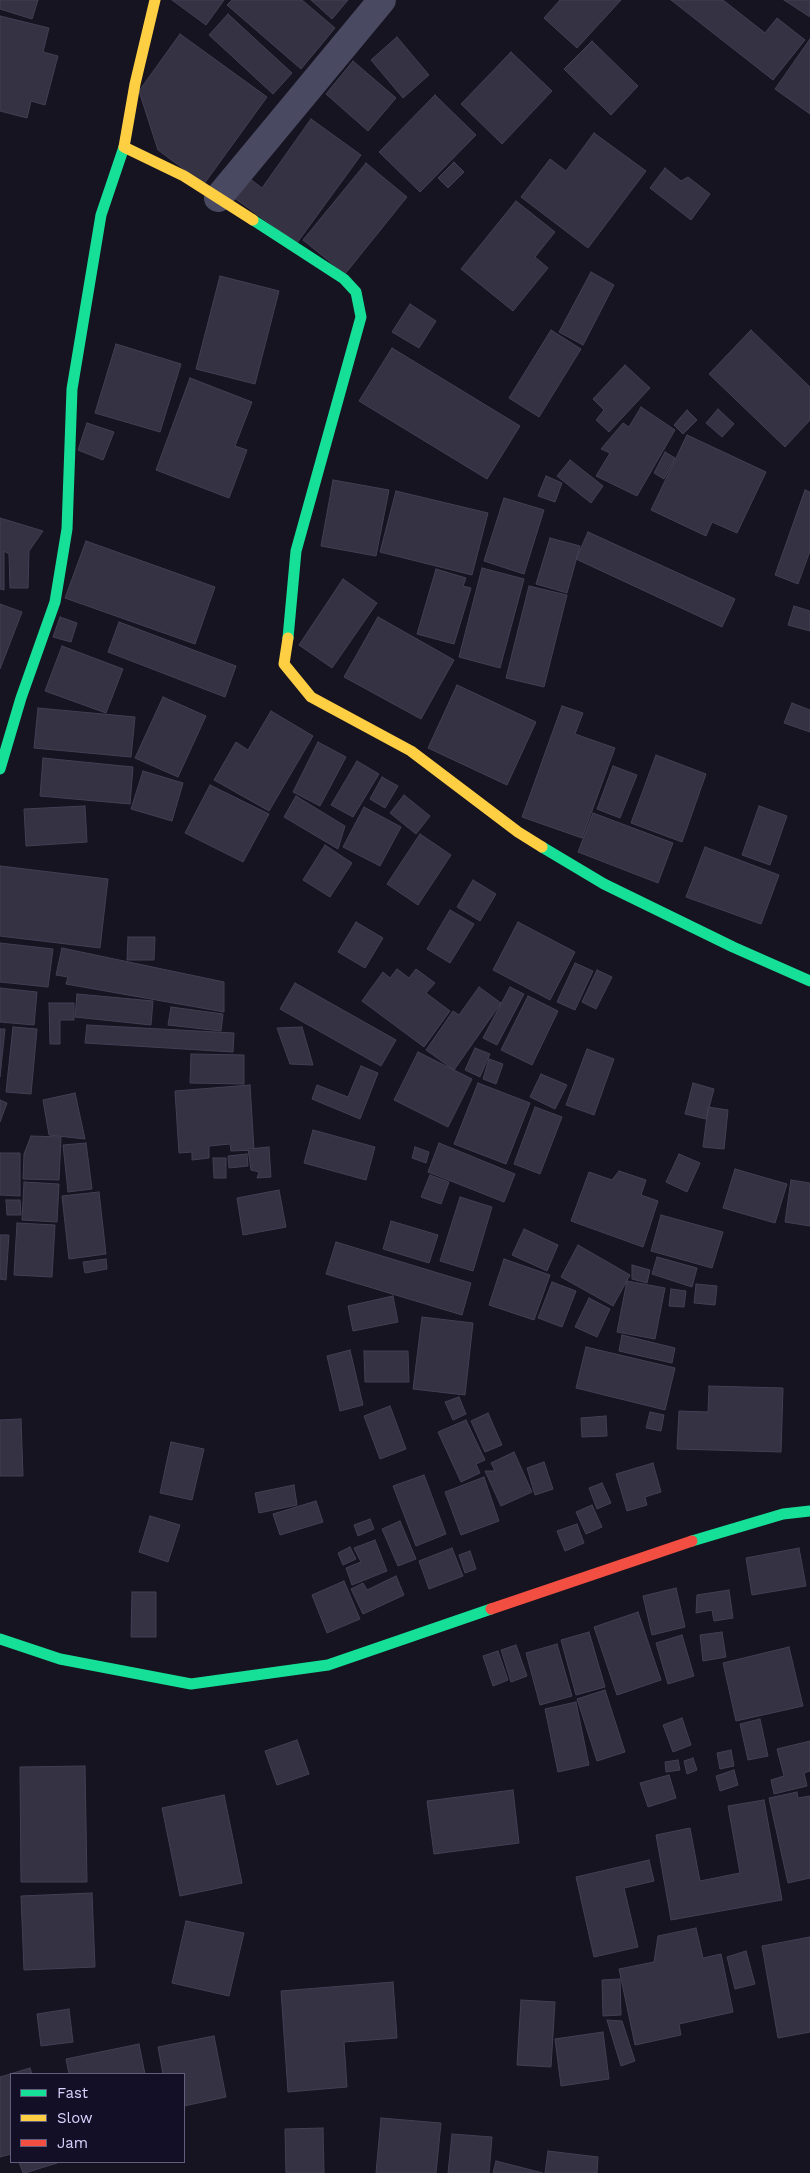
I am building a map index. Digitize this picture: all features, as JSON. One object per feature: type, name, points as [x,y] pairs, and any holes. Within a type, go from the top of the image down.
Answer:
[{"type":"street","points":[[0,769],[21,698],[54,602],[67,529],[72,390],[100,215],[124,147],[135,84],[155,0]]},
{"type":"street","points":[[218,198],[382,0]]},
{"type":"street","points":[[124,147],[184,176],[344,279],[356,292],[361,317],[296,551],[291,615],[284,664],[311,697],[411,751],[518,832],[587,873],[733,947],[810,981]]},
{"type":"street","points":[[0,1639],[60,1659],[191,1684],[328,1665],[665,1549],[783,1514],[810,1511]]},
{"type":"building","points":[[0,0],[38,0],[32,19],[0,9]]},
{"type":"building","points":[[172,0],[224,0],[206,25]]},
{"type":"building","points":[[232,0],[302,0],[335,28],[301,69],[227,5]]},
{"type":"building","points":[[311,0],[348,0],[332,19]]},
{"type":"building","points":[[560,0],[621,0],[577,48],[544,18]]},
{"type":"building","points":[[671,0],[723,0],[765,33],[777,18],[805,40],[773,80]]},
{"type":"building","points":[[784,0],[810,0],[810,17]]},
{"type":"building","points":[[228,14],[292,73],[273,94],[209,35]]},
{"type":"building","points":[[0,16],[49,28],[43,52],[58,56],[45,105],[31,101],[27,118],[0,111]]},
{"type":"building","points":[[180,34],[267,97],[204,184],[158,150],[139,91]]},
{"type":"building","points":[[397,37],[429,75],[403,98],[371,60]]},
{"type":"building","points":[[810,39],[810,114],[775,89]]},
{"type":"building","points":[[592,41],[638,86],[611,115],[564,69]]},
{"type":"building","points":[[511,52],[552,91],[502,144],[461,104]]},
{"type":"building","points":[[353,61],[396,98],[368,131],[326,94]]},
{"type":"building","points":[[435,95],[476,135],[420,192],[379,152]]},
{"type":"building","points":[[311,119],[361,155],[297,243],[230,195],[245,175],[262,188]]},
{"type":"building","points":[[594,133],[646,171],[588,248],[521,197],[550,159],[566,171]]},
{"type":"building","points":[[454,162],[464,172],[448,188],[438,178]]},
{"type":"building","points":[[366,163],[407,197],[345,274],[303,240]]},
{"type":"building","points":[[665,168],[681,181],[688,177],[710,194],[691,220],[650,188]]},
{"type":"building","points":[[516,201],[555,232],[535,257],[548,268],[513,311],[461,269]]},
{"type":"building","points":[[591,272],[614,285],[583,345],[559,332]]},
{"type":"building","points":[[220,276],[279,291],[255,384],[196,369]]},
{"type":"building","points":[[410,304],[436,321],[419,348],[392,332]]},
{"type":"building","points":[[551,330],[581,349],[539,417],[509,398]]},
{"type":"building","points":[[751,330],[810,387],[810,420],[785,447],[709,374]]},
{"type":"building","points":[[116,344],[181,364],[160,432],[95,413]]},
{"type":"building","points":[[392,348],[520,426],[487,479],[359,401]]},
{"type":"building","points":[[625,365],[650,388],[609,432],[596,420],[604,410],[593,399]]},
{"type":"building","points":[[190,378],[252,402],[235,446],[247,450],[229,498],[156,470]]},
{"type":"building","points":[[641,407],[675,430],[637,496],[596,476],[610,453],[601,449],[623,423],[629,427]]},
{"type":"building","points":[[718,409],[734,424],[722,437],[706,423]]},
{"type":"building","points":[[687,410],[697,420],[683,434],[674,425]]},
{"type":"building","points":[[87,423],[114,432],[103,460],[78,450]]},
{"type":"building","points":[[687,435],[766,472],[737,533],[712,522],[706,536],[651,510]]},
{"type":"building","points":[[665,452],[675,458],[664,479],[654,473]]},
{"type":"building","points":[[570,460],[603,486],[591,503],[557,476]]},
{"type":"building","points":[[546,476],[562,483],[555,502],[538,496]]},
{"type":"building","points":[[333,480],[389,490],[376,556],[321,546]]},
{"type":"building","points":[[805,490],[810,492],[810,551],[798,584],[775,575]]},
{"type":"building","points":[[396,491],[488,513],[472,575],[380,552]]},
{"type":"building","points":[[504,498],[544,510],[524,574],[484,561]]},
{"type":"building","points":[[0,518],[43,531],[29,551],[28,588],[10,588],[9,554],[4,551],[4,590],[0,589]]},
{"type":"building","points":[[588,532],[735,599],[722,627],[576,559]]},
{"type":"building","points":[[550,538],[580,546],[567,593],[536,584]]},
{"type":"building","points":[[86,541],[215,587],[195,644],[65,598]]},
{"type":"building","points":[[482,568],[524,579],[500,668],[459,657]]},
{"type":"building","points":[[436,569],[466,578],[463,586],[471,588],[454,644],[417,634]]},
{"type":"building","points":[[343,579],[377,603],[332,668],[299,645]]},
{"type":"building","points":[[529,586],[567,595],[544,687],[506,678]]},
{"type":"building","points":[[0,604],[22,612],[0,669]]},
{"type":"building","points":[[794,606],[810,611],[810,631],[788,625]]},
{"type":"building","points":[[60,617],[77,623],[71,642],[53,637]]},
{"type":"building","points":[[378,617],[454,660],[421,719],[344,677]]},
{"type":"building","points":[[119,622],[236,666],[225,697],[108,652]]},
{"type":"building","points":[[62,646],[123,669],[106,713],[45,691]]},
{"type":"building","points":[[457,685],[536,722],[507,785],[428,748]]},
{"type":"building","points":[[163,697],[206,716],[178,777],[135,758]]},
{"type":"building","points":[[792,703],[810,710],[810,732],[784,723]]},
{"type":"building","points":[[562,706],[583,713],[575,734],[615,748],[582,838],[522,817]]},
{"type":"building","points":[[38,708],[135,717],[131,757],[34,748]]},
{"type":"building","points":[[271,711],[313,736],[269,811],[214,780],[236,742],[248,750]]},
{"type":"building","points":[[318,742],[346,757],[320,806],[293,792]]},
{"type":"building","points":[[656,755],[706,774],[682,842],[631,823]]},
{"type":"building","points":[[43,758],[133,767],[130,804],[40,796]]},
{"type":"building","points":[[357,761],[379,774],[353,817],[331,805]]},
{"type":"building","points":[[613,766],[637,775],[620,818],[597,809]]},
{"type":"building","points":[[143,771],[183,783],[172,821],[131,809]]},
{"type":"building","points":[[382,777],[398,786],[385,808],[370,799]]},
{"type":"building","points":[[210,785],[269,814],[243,862],[185,833]]},
{"type":"building","points":[[404,795],[430,816],[416,834],[390,813]]},
{"type":"building","points":[[296,796],[345,826],[338,849],[284,817]]},
{"type":"building","points":[[85,806],[87,842],[26,846],[24,809]]},
{"type":"building","points":[[759,806],[787,816],[770,865],[742,855]]},
{"type":"building","points":[[364,807],[401,827],[380,866],[343,847]]},
{"type":"building","points":[[593,813],[673,843],[658,883],[578,852]]},
{"type":"building","points":[[420,834],[451,855],[418,905],[387,884]]},
{"type":"building","points":[[325,845],[352,863],[330,897],[303,880]]},
{"type":"building","points":[[705,847],[779,875],[761,924],[686,897]]},
{"type":"building","points":[[0,866],[108,879],[100,948],[0,936]]},
{"type":"building","points":[[473,880],[496,894],[480,921],[457,907]]},
{"type":"building","points":[[450,910],[474,924],[450,963],[427,949]]},
{"type":"building","points":[[356,922],[383,938],[365,968],[338,952]]},
{"type":"building","points":[[518,922],[575,952],[550,1000],[493,970]]},
{"type":"building","points":[[128,937],[155,937],[154,960],[127,960]]},
{"type":"building","points":[[0,943],[53,949],[48,987],[0,982]]},
{"type":"building","points":[[62,948],[224,982],[224,1012],[66,984],[68,977],[56,975]]},
{"type":"building","points":[[575,963],[593,971],[575,1010],[557,1002]]},
{"type":"building","points":[[397,969],[409,978],[416,969],[435,983],[426,993],[450,1011],[424,1047],[362,1001],[383,972],[390,978]]},
{"type":"building","points":[[597,970],[612,977],[596,1009],[582,1002]]},
{"type":"building","points":[[295,983],[396,1040],[381,1066],[280,1009]]},
{"type":"building","points":[[479,987],[501,1003],[454,1070],[426,1050],[453,1011],[459,1015]]},
{"type":"building","points":[[510,987],[524,994],[497,1045],[483,1038]]},
{"type":"building","points":[[0,988],[37,992],[34,1025],[0,1022]]},
{"type":"building","points":[[77,994],[153,1001],[151,1025],[75,1017]]},
{"type":"building","points":[[528,996],[558,1011],[532,1065],[501,1050]]},
{"type":"building","points":[[49,1003],[74,1003],[74,1020],[60,1020],[60,1044],[50,1044]]},
{"type":"building","points":[[171,1007],[223,1014],[221,1031],[168,1025]]},
{"type":"building","points":[[87,1025],[234,1033],[233,1052],[85,1043]]},
{"type":"building","points":[[13,1027],[37,1029],[31,1094],[6,1092]]},
{"type":"building","points":[[302,1027],[313,1065],[290,1064],[277,1028]]},
{"type":"building","points":[[0,1029],[5,1029],[0,1077]]},
{"type":"building","points":[[475,1048],[490,1054],[480,1077],[465,1070]]},
{"type":"building","points":[[587,1049],[614,1059],[594,1115],[566,1105]]},
{"type":"building","points":[[418,1052],[472,1079],[448,1127],[394,1100]]},
{"type":"building","points":[[191,1054],[244,1055],[244,1084],[190,1083]]},
{"type":"building","points":[[489,1059],[503,1064],[496,1084],[483,1079]]},
{"type":"building","points":[[361,1066],[378,1073],[360,1119],[312,1099],[317,1085],[348,1097]]},
{"type":"building","points":[[541,1074],[567,1085],[555,1109],[530,1097]]},
{"type":"building","points":[[478,1083],[530,1103],[506,1164],[454,1144]]},
{"type":"building","points":[[693,1083],[714,1089],[706,1119],[685,1114]]},
{"type":"building","points":[[250,1085],[254,1150],[231,1151],[230,1144],[209,1146],[209,1158],[192,1160],[192,1152],[179,1153],[175,1091]]},
{"type":"building","points":[[75,1093],[85,1139],[49,1135],[43,1100]]},
{"type":"building","points":[[0,1100],[7,1103],[0,1122]]},
{"type":"building","points":[[535,1107],[562,1117],[540,1174],[514,1164]]},
{"type":"building","points":[[708,1107],[728,1110],[724,1149],[703,1147]]},
{"type":"building","points":[[313,1130],[375,1147],[366,1180],[304,1163]]},
{"type":"building","points":[[31,1136],[61,1137],[59,1180],[23,1179],[24,1154]]},
{"type":"building","points":[[86,1143],[92,1189],[68,1192],[63,1145]]},
{"type":"building","points":[[439,1143],[515,1174],[504,1202],[428,1172]]},
{"type":"building","points":[[269,1147],[271,1177],[257,1178],[259,1172],[251,1170],[248,1149]]},
{"type":"building","points":[[415,1147],[429,1152],[426,1163],[412,1158]]},
{"type":"building","points":[[0,1153],[20,1153],[20,1196],[0,1195]]},
{"type":"building","points":[[247,1154],[248,1166],[229,1168],[228,1156]]},
{"type":"building","points":[[679,1154],[700,1163],[687,1192],[666,1182]]},
{"type":"building","points":[[213,1158],[226,1158],[226,1178],[214,1178]]},
{"type":"building","points":[[735,1169],[787,1184],[775,1223],[723,1208]]},
{"type":"building","points":[[619,1171],[646,1180],[641,1195],[658,1201],[643,1247],[571,1221],[589,1172],[612,1180]]},
{"type":"building","points":[[430,1175],[449,1182],[441,1204],[421,1197]]},
{"type":"building","points":[[791,1180],[810,1183],[810,1226],[785,1222]]},
{"type":"building","points":[[24,1182],[59,1184],[57,1222],[22,1220]]},
{"type":"building","points":[[279,1190],[286,1227],[243,1235],[237,1198]]},
{"type":"building","points":[[99,1192],[106,1254],[69,1259],[62,1196]]},
{"type":"building","points":[[460,1197],[492,1207],[473,1271],[440,1261]]},
{"type":"building","points":[[6,1200],[20,1200],[21,1215],[7,1215]]},
{"type":"building","points":[[661,1215],[723,1232],[712,1268],[651,1251]]},
{"type":"building","points":[[391,1221],[438,1235],[429,1263],[383,1249]]},
{"type":"building","points":[[17,1223],[55,1225],[52,1277],[14,1275]]},
{"type":"building","points":[[524,1229],[558,1245],[547,1271],[512,1255]]},
{"type":"building","points":[[0,1235],[9,1235],[6,1280],[0,1279]]},
{"type":"building","points":[[336,1242],[471,1283],[462,1315],[326,1274]]},
{"type":"building","points":[[578,1245],[630,1275],[613,1306],[561,1277]]},
{"type":"building","points":[[657,1257],[697,1268],[692,1287],[652,1274]]},
{"type":"building","points":[[106,1259],[107,1269],[85,1273],[83,1262]]},
{"type":"building","points":[[504,1259],[550,1275],[534,1320],[489,1305]]},
{"type":"building","points":[[632,1265],[650,1270],[647,1283],[632,1279]]},
{"type":"building","points":[[627,1281],[665,1288],[655,1339],[617,1332]]},
{"type":"building","points":[[552,1282],[576,1291],[562,1327],[538,1318]]},
{"type":"building","points":[[696,1284],[717,1286],[715,1305],[694,1303]]},
{"type":"building","points":[[671,1289],[686,1291],[684,1307],[669,1306]]},
{"type":"building","points":[[393,1296],[398,1322],[353,1331],[348,1306]]},
{"type":"building","points":[[589,1298],[610,1309],[597,1337],[575,1327]]},
{"type":"building","points":[[422,1317],[473,1323],[465,1395],[413,1389]]},
{"type":"building","points":[[622,1335],[675,1348],[672,1363],[619,1351]]},
{"type":"building","points":[[586,1347],[675,1368],[665,1410],[576,1388]]},
{"type":"building","points":[[350,1350],[363,1405],[340,1411],[327,1356]]},
{"type":"building","points":[[364,1351],[408,1351],[409,1382],[365,1382]]},
{"type":"building","points":[[709,1386],[783,1388],[781,1452],[677,1449],[679,1411],[708,1412]]},
{"type":"building","points":[[459,1397],[466,1414],[453,1420],[445,1402]]},
{"type":"building","points":[[390,1406],[406,1449],[380,1459],[364,1416]]},
{"type":"building","points":[[650,1412],[664,1415],[661,1431],[646,1428]]},
{"type":"building","points":[[488,1413],[502,1445],[485,1452],[471,1421]]},
{"type":"building","points":[[606,1416],[607,1436],[582,1437],[581,1418]]},
{"type":"building","points":[[21,1419],[23,1476],[0,1476],[0,1420]]},
{"type":"building","points":[[466,1420],[485,1460],[476,1464],[480,1473],[461,1482],[438,1432]]},
{"type":"building","points":[[171,1442],[204,1449],[192,1500],[160,1493]]},
{"type":"building","points":[[514,1452],[532,1492],[501,1506],[485,1471],[495,1471],[491,1463]]},
{"type":"building","points":[[544,1462],[553,1489],[535,1495],[527,1468]]},
{"type":"building","points":[[653,1463],[661,1492],[645,1497],[647,1505],[627,1511],[616,1474]]},
{"type":"building","points":[[424,1475],[446,1534],[416,1546],[393,1486]]},
{"type":"building","points":[[484,1477],[499,1521],[461,1535],[445,1492]]},
{"type":"building","points":[[602,1483],[611,1503],[597,1509],[589,1488]]},
{"type":"building","points":[[294,1485],[297,1505],[259,1513],[255,1493]]},
{"type":"building","points":[[316,1501],[323,1522],[280,1535],[273,1514]]},
{"type":"building","points":[[592,1505],[602,1527],[586,1534],[576,1512]]},
{"type":"building","points":[[150,1516],[180,1525],[168,1562],[139,1552]]},
{"type":"building","points":[[370,1519],[374,1529],[358,1536],[354,1525]]},
{"type":"building","points":[[400,1521],[416,1559],[398,1566],[382,1529]]},
{"type":"building","points":[[577,1524],[584,1543],[565,1551],[557,1531]]},
{"type":"building","points":[[375,1540],[387,1571],[352,1585],[346,1568],[361,1562],[354,1548]]},
{"type":"building","points":[[350,1547],[356,1559],[343,1565],[338,1553]]},
{"type":"building","points":[[452,1548],[463,1576],[429,1589],[419,1561]]},
{"type":"building","points":[[799,1548],[806,1586],[752,1595],[746,1558]]},
{"type":"building","points":[[470,1551],[476,1569],[465,1573],[459,1555]]},
{"type":"building","points":[[396,1576],[404,1595],[363,1614],[351,1589],[363,1583],[367,1590]]},
{"type":"building","points":[[344,1581],[360,1619],[327,1633],[312,1595]]},
{"type":"building","points":[[676,1588],[685,1627],[652,1635],[643,1596]]},
{"type":"building","points":[[729,1590],[733,1618],[714,1621],[712,1610],[696,1613],[697,1595]]},
{"type":"building","points":[[132,1592],[156,1592],[156,1637],[131,1637]]},
{"type":"building","points":[[638,1612],[661,1680],[617,1695],[594,1627]]},
{"type":"building","points":[[589,1632],[605,1687],[576,1695],[561,1640]]},
{"type":"building","points":[[722,1632],[726,1657],[703,1661],[700,1635]]},
{"type":"building","points":[[682,1635],[694,1676],[668,1684],[656,1643]]},
{"type":"building","points":[[557,1644],[572,1696],[540,1705],[526,1653]]},
{"type":"building","points":[[516,1645],[527,1676],[511,1682],[501,1650]]},
{"type":"building","points":[[789,1647],[803,1706],[736,1721],[723,1663]]},
{"type":"building","points":[[498,1651],[508,1680],[493,1686],[483,1656]]},
{"type":"building","points":[[605,1690],[625,1752],[597,1761],[577,1699]]},
{"type":"building","points":[[576,1702],[589,1765],[558,1772],[545,1709]]},
{"type":"building","points":[[682,1718],[691,1745],[673,1752],[663,1725]]},
{"type":"building","points":[[760,1719],[768,1756],[748,1760],[740,1724]]},
{"type":"building","points":[[297,1740],[309,1774],[277,1785],[265,1751]]},
{"type":"building","points":[[810,1741],[810,1771],[804,1773],[807,1786],[774,1794],[771,1780],[784,1776],[777,1749]]},
{"type":"building","points":[[731,1750],[734,1766],[720,1769],[717,1753]]},
{"type":"building","points":[[693,1758],[697,1770],[687,1774],[684,1761]]},
{"type":"building","points":[[678,1760],[680,1770],[666,1772],[665,1762]]},
{"type":"building","points":[[85,1766],[87,1882],[21,1882],[20,1767]]},
{"type":"building","points":[[734,1770],[738,1785],[720,1791],[716,1776]]},
{"type":"building","points":[[669,1775],[676,1798],[648,1807],[640,1783]]},
{"type":"building","points":[[513,1790],[519,1843],[434,1854],[427,1801]]},
{"type":"building","points":[[797,1792],[798,1798],[810,1796],[810,1878],[788,1883],[769,1798]]},
{"type":"building","points":[[224,1795],[242,1883],[180,1896],[162,1808]]},
{"type":"building","points":[[764,1800],[782,1900],[671,1920],[656,1835],[690,1828],[700,1881],[740,1873],[728,1806]]},
{"type":"building","points":[[649,1860],[654,1881],[624,1888],[638,1947],[594,1957],[576,1877]]},
{"type":"building","points":[[92,1893],[95,1967],[24,1970],[21,1896]]},
{"type":"building","points":[[186,1921],[244,1933],[229,1996],[172,1983]]},
{"type":"building","points":[[696,1928],[703,1958],[721,1954],[733,2012],[679,2024],[681,2035],[635,2045],[619,1969],[654,1962],[658,1936]]},
{"type":"building","points":[[810,1937],[810,2032],[778,2038],[762,1946]]},
{"type":"building","points":[[746,1951],[755,1984],[735,1989],[727,1957]]},
{"type":"building","points":[[620,1979],[621,2015],[603,2016],[602,1980]]},
{"type":"building","points":[[393,1982],[397,2038],[344,2042],[347,2087],[288,2092],[281,1991]]},
{"type":"building","points":[[521,2000],[555,2002],[551,2067],[517,2065]]},
{"type":"building","points":[[69,2009],[73,2042],[41,2046],[37,2014]]},
{"type":"building","points":[[607,2020],[622,2021],[635,2061],[621,2066]]},
{"type":"building","points":[[603,2032],[609,2079],[561,2086],[555,2039]]},
{"type":"building","points":[[214,2036],[226,2097],[185,2106],[185,2073],[163,2073],[158,2047]]},
{"type":"building","points":[[139,2044],[145,2073],[69,2073],[66,2059]]},
{"type":"building","points":[[30,2068],[32,2073],[13,2073]]},
{"type":"building","points":[[10,2074],[10,2154],[0,2157],[0,2077]]},
{"type":"building","points":[[381,2118],[441,2123],[436,2173],[376,2173]]},
{"type":"building","points":[[323,2128],[324,2173],[286,2173],[285,2129]]},
{"type":"building","points":[[452,2134],[492,2137],[489,2173],[448,2173]]},
{"type":"building","points":[[548,2151],[598,2157],[597,2173],[545,2173]]},
{"type":"building","points":[[496,2161],[543,2173],[493,2173]]},
{"type":"building","points":[[19,2163],[57,2163],[25,2173],[23,2173]]},
{"type":"traffic: fast","points":[[0,769],[21,698],[55,602],[67,529],[72,389],[101,215],[124,147]]},
{"type":"traffic: fast","points":[[253,220],[344,279],[356,292],[361,317],[296,551],[288,638]]},
{"type":"traffic: fast","points":[[542,847],[604,884],[733,947],[810,981]]},
{"type":"traffic: fast","points":[[692,1541],[783,1514],[810,1511]]},
{"type":"traffic: fast","points":[[0,1639],[60,1659],[191,1684],[328,1665],[491,1609]]},
{"type":"traffic: slow","points":[[155,0],[135,84],[124,147],[184,176],[253,220]]},
{"type":"traffic: slow","points":[[288,638],[284,664],[311,697],[411,751],[518,832],[542,847]]},
{"type":"traffic: jam","points":[[491,1609],[692,1541]]}]
